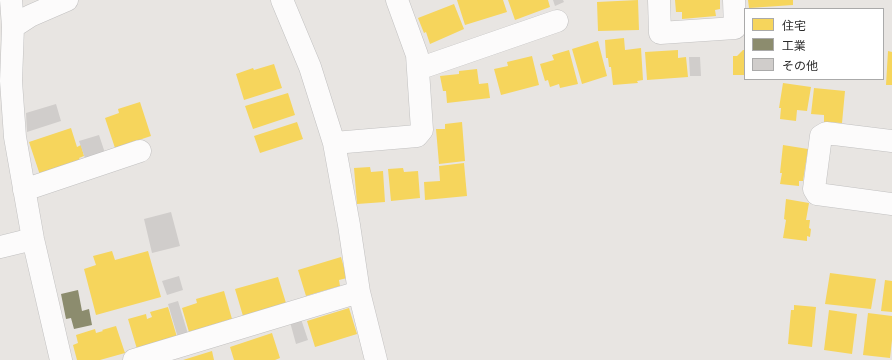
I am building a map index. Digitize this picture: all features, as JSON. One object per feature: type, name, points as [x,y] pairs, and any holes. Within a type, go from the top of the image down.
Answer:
[{"type":"street","points":[[11,0],[13,27],[6,82],[33,238],[61,360]]},
{"type":"street","points":[[13,27],[30,16],[67,0]]},
{"type":"street","points":[[282,0],[310,67],[334,143],[349,225],[359,292],[376,360]]},
{"type":"street","points":[[334,143],[417,136],[422,130],[417,55],[397,0]]},
{"type":"street","points":[[659,0],[660,33],[735,28],[734,0]]},
{"type":"street","points":[[418,69],[557,21]]},
{"type":"street","points":[[892,141],[826,133],[821,136],[814,189],[817,194],[892,204]]},
{"type":"street","points":[[24,190],[140,151]]},
{"type":"street","points":[[0,247],[33,238]]},
{"type":"street","points":[[134,360],[359,292]]},
{"type":"building: 住宅","points":[[457,0],[503,0],[507,12],[465,25]]},
{"type":"building: 住宅","points":[[508,0],[548,0],[550,7],[515,20]]},
{"type":"building: 住宅","points":[[638,0],[639,30],[598,31],[597,2]]},
{"type":"building: 住宅","points":[[675,0],[720,0],[720,9],[715,10],[716,16],[682,19],[682,12],[676,12]]},
{"type":"building: 住宅","points":[[748,0],[793,0],[793,5],[749,8]]},
{"type":"building: 住宅","points":[[454,4],[464,29],[430,44],[426,32],[424,33],[418,18]]},
{"type":"building: 住宅","points":[[624,38],[625,50],[641,48],[643,80],[637,81],[638,83],[613,85],[611,67],[609,67],[608,58],[606,58],[605,40]]},
{"type":"building: 住宅","points":[[598,41],[607,76],[582,84],[572,49]]},
{"type":"building: 住宅","points":[[569,50],[578,84],[560,88],[559,84],[550,87],[548,80],[545,81],[540,64],[554,60],[552,55]]},
{"type":"building: 住宅","points":[[678,50],[678,58],[686,57],[688,77],[647,80],[645,52]]},
{"type":"building: 住宅","points":[[744,50],[744,75],[733,75],[733,56],[737,56]]},
{"type":"building: 住宅","points":[[888,51],[892,52],[892,85],[886,85]]},
{"type":"building: 住宅","points":[[532,56],[539,85],[501,95],[494,69],[508,66],[507,62]]},
{"type":"building: 住宅","points":[[274,64],[282,88],[244,100],[236,74],[253,68],[254,70]]},
{"type":"building: 住宅","points":[[477,69],[479,84],[488,83],[490,98],[447,103],[446,91],[443,91],[440,76],[459,74],[459,71]]},
{"type":"building: 住宅","points":[[783,83],[811,87],[807,111],[797,110],[796,121],[780,119],[781,108],[779,108]]},
{"type":"building: 住宅","points":[[814,88],[845,91],[842,123],[824,122],[824,115],[811,114]]},
{"type":"building: 住宅","points":[[288,93],[295,115],[253,129],[245,106]]},
{"type":"building: 住宅","points":[[140,102],[151,136],[115,148],[105,118],[119,113],[118,109]]},
{"type":"building: 住宅","points":[[297,122],[303,139],[260,153],[254,136]]},
{"type":"building: 住宅","points":[[462,122],[465,161],[439,164],[436,129],[445,129],[445,124]]},
{"type":"building: 住宅","points":[[71,128],[77,147],[81,145],[84,156],[79,158],[81,161],[40,175],[29,142]]},
{"type":"building: 住宅","points":[[783,145],[808,149],[803,181],[799,181],[799,186],[780,184]]},
{"type":"building: 住宅","points":[[464,163],[467,196],[425,200],[424,182],[440,181],[439,166]]},
{"type":"building: 住宅","points":[[370,167],[371,172],[383,171],[385,202],[357,204],[354,168]]},
{"type":"building: 住宅","points":[[403,168],[404,172],[418,171],[420,198],[391,201],[388,169]]},
{"type":"building: 住宅","points":[[786,199],[809,203],[806,220],[810,220],[809,228],[811,229],[810,237],[807,236],[807,241],[783,238],[786,220],[784,219]]},
{"type":"building: 住宅","points":[[112,251],[115,260],[148,251],[161,297],[96,315],[84,269],[96,265],[93,256]]},
{"type":"building: 住宅","points":[[341,257],[347,278],[339,280],[340,286],[306,296],[298,270]]},
{"type":"building: 住宅","points":[[830,273],[876,279],[871,309],[825,304]]},
{"type":"building: 住宅","points":[[278,277],[286,303],[243,316],[235,289]]},
{"type":"building: 住宅","points":[[885,280],[892,281],[892,312],[881,311]]},
{"type":"building: 住宅","points":[[224,291],[232,319],[189,332],[182,308],[197,303],[196,299]]},
{"type":"building: 住宅","points":[[794,305],[816,307],[812,347],[788,344],[791,310],[794,310]]},
{"type":"building: 住宅","points":[[168,307],[177,337],[137,349],[128,319],[146,314],[147,319],[152,317],[150,312]]},
{"type":"building: 住宅","points":[[349,308],[357,334],[315,347],[307,321]]},
{"type":"building: 住宅","points":[[829,310],[857,314],[852,354],[824,350]]},
{"type":"building: 住宅","points":[[868,313],[892,316],[890,358],[863,355]]},
{"type":"building: 住宅","points":[[116,326],[125,353],[100,360],[77,360],[73,345],[78,343],[76,335],[95,329],[96,333]]},
{"type":"building: 住宅","points":[[272,333],[280,358],[275,360],[234,360],[230,347]]},
{"type":"building: 住宅","points":[[212,351],[214,360],[183,360]]},
{"type":"building: 工業","points":[[78,290],[82,311],[89,309],[92,325],[74,329],[71,318],[66,319],[61,294]]},
{"type":"building: その他","points":[[553,0],[563,0],[564,2],[555,6]]},
{"type":"building: その他","points":[[689,57],[700,57],[701,76],[690,76]]},
{"type":"building: その他","points":[[56,104],[61,121],[27,132],[26,113]]},
{"type":"building: その他","points":[[99,135],[105,153],[86,161],[79,141]]},
{"type":"building: その他","points":[[171,212],[180,246],[152,253],[144,219]]},
{"type":"building: その他","points":[[179,276],[183,290],[167,295],[162,281]]},
{"type":"building: その他","points":[[178,301],[188,334],[178,338],[168,304]]},
{"type":"building: その他","points":[[301,319],[308,340],[296,344],[290,322]]}]
